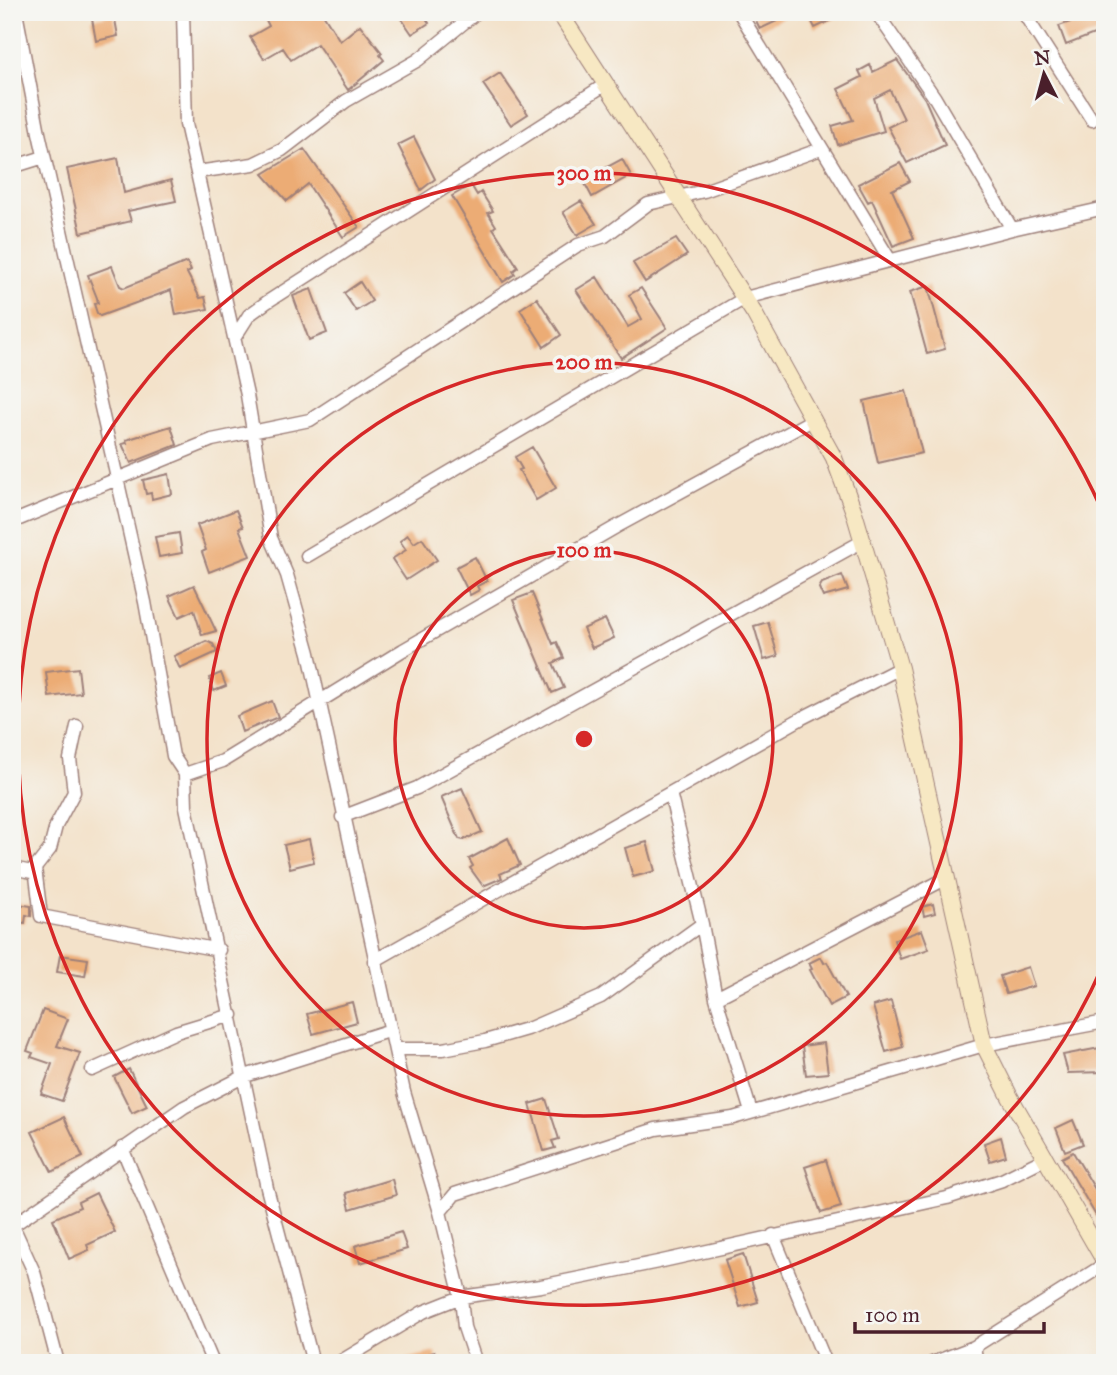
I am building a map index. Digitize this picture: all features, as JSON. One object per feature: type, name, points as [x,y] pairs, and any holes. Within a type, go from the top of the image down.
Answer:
[{"type":"street","points":[[16,12],[44,158],[145,602],[173,756],[185,774],[186,807],[246,1076],[267,1188],[312,1362]]},
{"type":"street","points":[[183,12],[184,105],[253,429],[271,538],[297,607],[320,701],[342,817],[404,1092],[440,1212],[461,1297],[464,1327],[476,1363]]},
{"type":"street","points":[[197,172],[253,164],[282,150],[346,101],[418,60],[477,12]]},
{"type":"street","points":[[559,12],[745,298],[834,458],[863,541],[900,668],[984,1045],[1044,1159],[1099,1241],[1105,1263],[974,1347],[932,1363]]},
{"type":"street","points":[[739,12],[890,260]]},
{"type":"street","points":[[876,12],[935,98],[1012,229]]},
{"type":"street","points":[[1023,12],[1092,120]]},
{"type":"street","points":[[234,337],[249,315],[267,302],[606,84]]},
{"type":"street","points":[[12,522],[212,440],[253,429],[292,426],[332,408],[578,245],[605,236],[648,204],[704,191],[821,149]]},
{"type":"street","points":[[12,167],[44,158]]},
{"type":"street","points":[[307,556],[745,298],[1012,229],[1105,208]]},
{"type":"street","points":[[185,774],[223,761],[616,527],[814,419]]},
{"type":"street","points":[[342,817],[416,788],[863,541]]},
{"type":"street","points":[[374,961],[670,793],[900,668]]},
{"type":"street","points":[[12,868],[32,872],[50,849],[56,826],[74,792],[70,759],[77,726]]},
{"type":"street","points":[[670,793],[702,924],[716,998],[751,1112]]},
{"type":"street","points":[[35,868],[41,916],[219,950]]},
{"type":"street","points":[[716,998],[947,878]]},
{"type":"street","points":[[396,1049],[443,1049],[530,1028],[601,997],[702,924]]},
{"type":"street","points":[[92,1070],[176,1032],[232,1015]]},
{"type":"street","points":[[432,1188],[454,1194],[631,1136],[733,1118],[984,1045],[1105,1022]]},
{"type":"street","points":[[58,1363],[34,1272],[13,1226],[184,1107],[246,1076],[391,1030]]},
{"type":"street","points":[[122,1148],[213,1363]]},
{"type":"street","points":[[338,1363],[423,1312],[461,1297],[541,1286],[947,1198],[1002,1180],[1044,1159]]},
{"type":"street","points":[[440,1212],[454,1194]]},
{"type":"street","points":[[773,1235],[826,1363]]},
{"type":"street","points":[[974,1347],[977,1363]]},
{"type":"building","points":[[278,12],[322,12],[340,41],[360,25],[382,53],[380,55],[384,60],[348,90],[317,44],[291,60],[283,48],[264,59],[250,37],[269,26],[266,20]]},
{"type":"building","points":[[397,12],[422,12],[429,23],[412,34]]},
{"type":"building","points":[[752,12],[796,12],[760,29]]},
{"type":"building","points":[[807,12],[848,12],[815,28]]},
{"type":"building","points":[[1095,13],[1102,31],[1066,45],[1059,26]]},
{"type":"building","points":[[114,14],[118,36],[96,41],[92,19]]},
{"type":"building","points":[[897,60],[925,99],[945,145],[907,163],[888,127],[904,119],[890,90],[874,98],[884,131],[838,145],[832,126],[853,120],[838,89],[862,77],[859,71],[870,65],[873,72]]},
{"type":"building","points":[[500,73],[528,114],[511,125],[483,84]]},
{"type":"building","points":[[414,137],[435,179],[421,190],[398,145]]},
{"type":"building","points":[[304,149],[359,227],[343,237],[308,184],[287,201],[263,174]]},
{"type":"building","points":[[118,158],[124,193],[171,180],[176,201],[128,211],[131,221],[81,233],[67,169]]},
{"type":"building","points":[[622,159],[631,175],[592,197],[583,180]]},
{"type":"building","points":[[900,163],[910,181],[892,190],[914,238],[893,246],[872,200],[868,202],[858,184]]},
{"type":"building","points":[[471,185],[477,195],[481,192],[493,211],[488,213],[496,226],[493,228],[518,267],[513,271],[515,274],[503,282],[452,196]]},
{"type":"building","points":[[581,201],[596,224],[577,235],[563,212]]},
{"type":"building","points":[[676,239],[687,255],[645,282],[633,263]]},
{"type":"building","points":[[187,262],[191,271],[187,273],[200,298],[205,297],[208,309],[176,315],[171,290],[100,316],[97,313],[94,304],[98,303],[97,298],[88,275],[112,266],[120,286],[124,288]]},
{"type":"building","points":[[597,277],[628,327],[642,319],[629,295],[641,288],[667,328],[621,358],[576,290]]},
{"type":"building","points":[[360,282],[372,301],[356,311],[344,293]]},
{"type":"building","points":[[928,286],[945,349],[927,354],[910,292]]},
{"type":"building","points":[[311,289],[327,333],[309,340],[293,296]]},
{"type":"building","points":[[537,298],[561,335],[544,347],[520,309]]},
{"type":"building","points":[[906,391],[922,453],[878,463],[864,401]]},
{"type":"building","points":[[171,426],[177,445],[131,463],[122,444],[127,443],[126,440]]},
{"type":"building","points":[[532,447],[556,488],[536,500],[519,470],[522,469],[515,457]]},
{"type":"building","points":[[169,474],[172,494],[152,499],[151,493],[146,494],[143,480]]},
{"type":"building","points":[[236,510],[243,527],[239,528],[250,556],[209,572],[202,552],[206,550],[197,525]]},
{"type":"building","points":[[179,533],[182,553],[159,557],[155,537]]},
{"type":"building","points":[[408,535],[414,543],[422,538],[437,560],[406,580],[392,559],[406,550],[400,541]]},
{"type":"building","points":[[475,557],[487,581],[477,586],[479,590],[470,595],[456,567]]},
{"type":"building","points":[[842,575],[848,590],[823,597],[819,588],[822,583]]},
{"type":"building","points":[[194,585],[216,631],[202,635],[194,610],[179,617],[169,596]]},
{"type":"building","points":[[532,593],[553,644],[557,642],[564,658],[553,663],[564,688],[552,693],[513,600]]},
{"type":"building","points":[[605,619],[614,638],[592,648],[583,629]]},
{"type":"building","points":[[768,622],[778,656],[764,660],[754,626]]},
{"type":"building","points":[[206,641],[213,644],[217,652],[180,669],[174,656]]},
{"type":"building","points":[[78,668],[81,693],[49,697],[46,672]]},
{"type":"building","points":[[221,673],[226,686],[214,691],[209,678]]},
{"type":"building","points":[[272,701],[278,717],[242,732],[237,716]]},
{"type":"building","points":[[462,788],[482,832],[463,840],[459,839],[441,797]]},
{"type":"building","points":[[508,838],[520,865],[500,874],[502,878],[483,886],[470,868],[473,866],[469,859]]},
{"type":"building","points":[[309,839],[314,862],[290,868],[284,845]]},
{"type":"building","points":[[647,842],[655,871],[633,877],[625,848]]},
{"type":"building","points":[[12,903],[31,906],[31,916],[26,915],[25,923],[12,921]]},
{"type":"building","points":[[933,904],[935,913],[924,916],[922,907]]},
{"type":"building","points":[[922,930],[929,949],[900,959],[894,940]]},
{"type":"building","points":[[60,955],[88,959],[85,976],[57,972]]},
{"type":"building","points":[[821,957],[824,963],[827,962],[846,997],[829,1006],[810,970],[812,969],[809,963]]},
{"type":"building","points":[[1028,967],[1034,986],[1006,994],[1000,976]]},
{"type":"building","points":[[891,1001],[903,1047],[886,1052],[873,1006]]},
{"type":"building","points":[[352,1002],[357,1022],[313,1034],[307,1014]]},
{"type":"building","points":[[43,1010],[68,1019],[57,1046],[80,1053],[62,1101],[41,1094],[52,1064],[31,1057],[33,1053],[27,1051]]},
{"type":"building","points":[[824,1043],[828,1073],[806,1075],[802,1046]]},
{"type":"building","points":[[1105,1047],[1105,1072],[1068,1073],[1063,1055]]},
{"type":"building","points":[[129,1069],[147,1106],[132,1113],[114,1077]]},
{"type":"building","points":[[546,1099],[559,1139],[552,1141],[555,1148],[544,1151],[530,1104]]},
{"type":"building","points":[[64,1117],[83,1157],[52,1172],[32,1132]]},
{"type":"building","points":[[1073,1120],[1083,1144],[1065,1151],[1056,1128]]},
{"type":"building","points":[[1001,1137],[1006,1156],[990,1161],[984,1143]]},
{"type":"building","points":[[1073,1152],[1105,1206],[1105,1231],[1062,1158]]},
{"type":"building","points":[[826,1160],[841,1207],[821,1213],[805,1167]]},
{"type":"building","points":[[392,1179],[396,1195],[350,1209],[346,1193]]},
{"type":"building","points":[[96,1193],[115,1232],[87,1245],[89,1250],[69,1259],[53,1219],[80,1207],[78,1202]]},
{"type":"building","points":[[401,1232],[407,1249],[360,1263],[355,1246]]},
{"type":"building","points":[[743,1254],[758,1302],[740,1307],[725,1260]]},
{"type":"building","points":[[435,1352],[437,1363],[406,1363],[406,1359]]}]
